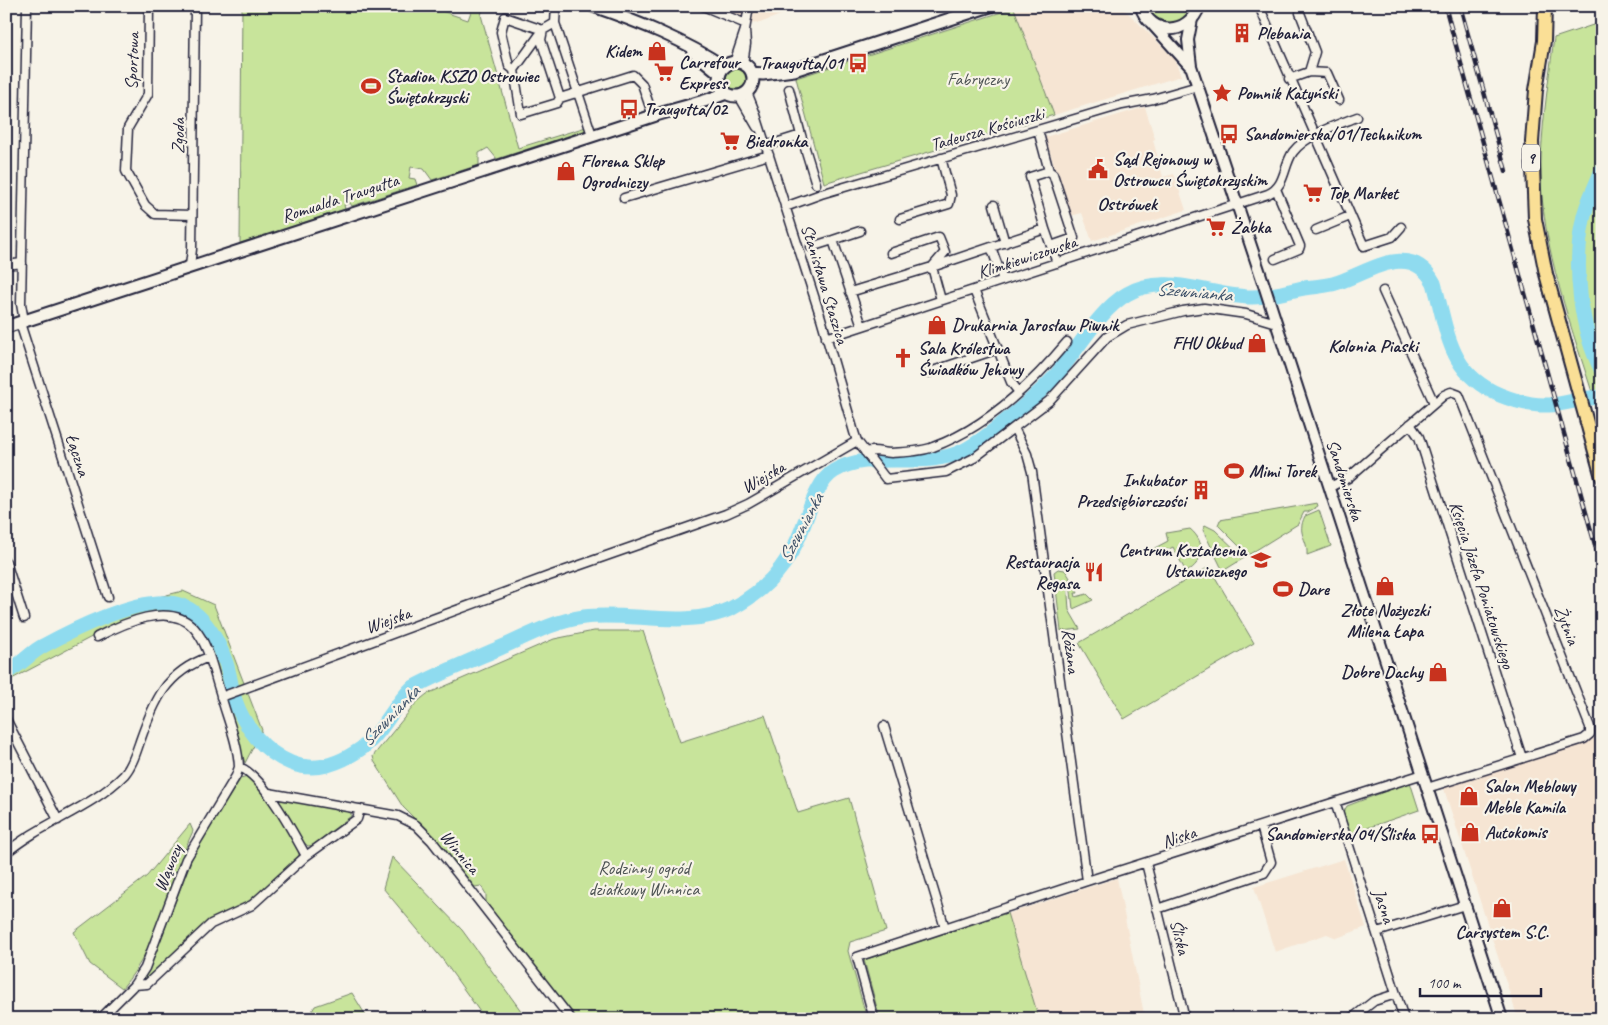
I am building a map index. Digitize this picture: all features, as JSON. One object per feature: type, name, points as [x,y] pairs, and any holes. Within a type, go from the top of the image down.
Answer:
[{"type":"main road","points":[[747,86],[731,67],[723,89],[747,86],[763,74],[794,70],[990,6]]},
{"type":"main road","points":[[1134,6],[1158,27],[1171,30],[1184,26],[1192,20],[1199,6]]},
{"type":"main road","points":[[1141,6],[1149,21]]},
{"type":"main road","name":"9","points":[[1546,6],[1544,41],[1536,90],[1532,142],[1534,219],[1546,274],[1602,477]]},
{"type":"main road","name":"Romualda Traugutta","points":[[6,327],[653,116],[686,105],[723,89]]},
{"type":"street","name":"Łączna","points":[[27,6],[22,322],[108,597]]},
{"type":"street","name":"Sportowa","points":[[149,6],[148,94],[128,128],[126,171],[145,205],[155,214],[192,215]]},
{"type":"street","name":"Zgoda","points":[[190,266],[194,6]]},
{"type":"street","points":[[556,6],[555,23],[592,135]]},
{"type":"street","points":[[592,6],[658,30],[731,67],[746,44],[745,27],[749,6]]},
{"type":"street","points":[[703,6],[745,27]]},
{"type":"street","points":[[1259,6],[1289,79],[1364,246],[1392,237],[1401,226]]},
{"type":"street","points":[[1300,12],[1315,52],[1309,72]]},
{"type":"street","points":[[505,17],[543,30],[541,40],[560,98],[558,103],[522,114],[514,70],[508,66],[501,32],[505,17]]},
{"type":"street","name":"Sandomierska","points":[[1192,20],[1188,40],[1191,66],[1330,487],[1502,1019]]},
{"type":"street","name":"Sandomierska","points":[[1149,21],[1191,66]]},
{"type":"street","points":[[514,70],[543,30],[555,23]]},
{"type":"street","points":[[1289,79],[1309,72],[1327,74],[1339,100]]},
{"type":"street","points":[[560,98],[633,75],[642,84],[653,116]]},
{"type":"street","name":"Stanisława Staszica","points":[[747,86],[857,442]]},
{"type":"street","name":"Tadeusza Kościuszki","points":[[785,207],[821,194],[941,158],[1198,86]]},
{"type":"street","points":[[789,89],[816,184]]},
{"type":"street","points":[[1275,259],[1299,250],[1300,246],[1276,189],[1284,178],[1292,154],[1315,137],[1357,117]]},
{"type":"street","points":[[1038,130],[1049,170],[1053,174],[1074,238],[1051,246]]},
{"type":"street","points":[[766,146],[801,135]]},
{"type":"street","points":[[624,198],[769,155]]},
{"type":"street","points":[[900,219],[949,204],[951,195],[941,158]]},
{"type":"street","points":[[1049,170],[1030,177],[1057,263]]},
{"type":"street","name":"Klimkiewiczowska","points":[[826,338],[1237,204],[1276,189]]},
{"type":"street","points":[[994,205],[1005,242]]},
{"type":"street","points":[[1316,230],[1350,216]]},
{"type":"street","points":[[850,292],[1045,229]]},
{"type":"street","points":[[811,247],[860,231]]},
{"type":"street","points":[[892,252],[939,237],[945,252],[932,267]]},
{"type":"street","points":[[833,240],[862,326]]},
{"type":"street","points":[[991,247],[1002,280]]},
{"type":"street","points":[[6,265],[22,263]]},
{"type":"street","points":[[932,267],[941,300]]},
{"type":"street","points":[[974,290],[1011,382],[1018,391]]},
{"type":"street","points":[[1330,487],[1348,478],[1434,402],[1383,291]]},
{"type":"street","points":[[857,442],[883,476],[890,480],[946,472],[974,458],[1049,401],[1106,337],[1121,328],[1178,312],[1204,308],[1246,314],[1276,323]]},
{"type":"street","points":[[865,452],[872,450],[890,453],[932,447],[963,435],[1018,391],[1067,342]]},
{"type":"street","points":[[927,373],[998,349]]},
{"type":"street","name":"Żytnia","points":[[1428,788],[1584,739],[1590,734],[1590,726],[1462,400],[1456,393],[1451,392],[1434,402]]},
{"type":"street","name":"Księcia Józefa Poniatowskiego","points":[[1410,424],[1419,437],[1522,758]]},
{"type":"street","name":"Różana","points":[[1014,428],[1027,454],[1032,472],[1087,881]]},
{"type":"street","name":"Wiejska","points":[[221,697],[550,576],[726,514],[748,504],[857,442]]},
{"type":"street","points":[[6,562],[24,618]]},
{"type":"street","points":[[97,637],[125,624],[152,617],[176,618],[194,628],[209,657],[239,767],[248,772],[269,793],[306,856]]},
{"type":"street","points":[[6,852],[109,787],[124,774],[134,758],[151,709],[165,685],[209,657]]},
{"type":"street","points":[[7,723],[58,820]]},
{"type":"street","points":[[884,726],[945,928]]},
{"type":"street","name":"Wąwozy","points":[[100,1019],[134,984],[152,953],[186,859],[236,776],[239,767]]},
{"type":"street","name":"Niska","points":[[874,1019],[857,957],[1087,881],[1423,774]]},
{"type":"street","name":"Winnica","points":[[269,793],[398,816],[424,833],[510,937],[571,1019]]},
{"type":"street","name":"Jasna","points":[[1335,802],[1404,1019]]},
{"type":"street","name":"Wąwozy","points":[[134,984],[147,984],[211,924],[252,905],[306,856],[357,819],[360,809]]},
{"type":"street","points":[[1157,909],[1264,873],[1271,862],[1261,826]]},
{"type":"street","name":"Śliska","points":[[1146,863],[1185,1019]]},
{"type":"street","points":[[1377,932],[1465,904]]},
{"type":"street","points":[[1350,1019],[1374,1000],[1396,994]]},
{"type":"shaded area","points":[[703,6],[803,6],[760,23],[746,24]]},
{"type":"shaded area","points":[[1023,6],[1121,6],[1175,59],[1181,76],[1054,115],[1014,8]]},
{"type":"shaded area","name":"Sąd Rejonowy w Ostrowcu Świętokrzyskim","points":[[1145,107],[1155,139],[1153,140],[1163,177],[1174,174],[1186,210],[1092,241],[1082,213],[1070,216],[1045,137]]},
{"type":"shaded area","points":[[1602,735],[1602,1019],[1518,1019],[1443,786]]},
{"type":"shaded area","points":[[1344,859],[1366,927],[1337,938],[1327,934],[1275,952],[1254,887]]},
{"type":"shaded area","points":[[1117,878],[1145,1019],[1039,1019],[1007,914]]},
{"type":"green space","name":"Stadion KSZO Ostrowiec Świętokrzyski","points":[[242,6],[427,6],[468,20],[473,6],[484,6],[481,15],[518,148],[586,127],[586,130],[497,159],[488,148],[479,153],[479,165],[432,180],[424,169],[411,167],[409,178],[415,179],[417,185],[352,206],[350,203],[344,205],[345,209],[240,243]]},
{"type":"green space","points":[[1147,6],[1192,6],[1183,19],[1177,22],[1170,22],[1157,18]]},
{"type":"green space","name":"Fabryczny","points":[[1014,8],[1054,115],[824,183],[796,78]]},
{"type":"green space","points":[[1602,22],[1602,424],[1573,334],[1556,273],[1544,211],[1541,163],[1543,127],[1554,38]]},
{"type":"green space","points":[[736,68],[744,71],[747,79],[744,87],[736,90],[728,87],[725,79],[728,71]]},
{"type":"green space","points":[[1317,503],[1318,506],[1308,512],[1304,512],[1298,524],[1248,555],[1218,525],[1220,520]]},
{"type":"green space","points":[[1319,510],[1331,546],[1307,555],[1302,532],[1303,522],[1305,516]]},
{"type":"green space","points":[[1205,525],[1215,530],[1244,558],[1223,571],[1203,530]]},
{"type":"green space","points":[[1190,529],[1199,540],[1201,552],[1197,563],[1186,572],[1173,547],[1159,554],[1153,549],[1168,541],[1166,533]]},
{"type":"green space","points":[[1209,567],[1254,643],[1124,719],[1079,643]]},
{"type":"green space","points":[[1058,569],[1065,570],[1070,578],[1067,581],[1069,610],[1080,629],[1061,631],[1054,572]]},
{"type":"green space","points":[[1070,583],[1073,583],[1078,593],[1075,593],[1076,597],[1087,594],[1093,600],[1073,609]]},
{"type":"green space","points":[[183,591],[214,605],[262,730],[245,763],[214,662],[203,636],[179,616],[122,621],[6,682],[6,664],[67,629],[113,608]]},
{"type":"green space","name":"Rodzinny ogród działkowy Winnica","points":[[594,631],[643,631],[680,742],[765,715],[798,813],[849,798],[886,931],[850,942],[848,951],[867,1019],[575,1019],[486,902],[486,894],[481,886],[475,887],[444,848],[403,807],[374,761],[373,756],[417,702],[427,694],[554,639]]},
{"type":"green space","points":[[247,776],[271,802],[299,849],[299,855],[245,906],[213,920],[146,981],[142,981],[154,957],[194,853],[241,778]]},
{"type":"green space","points":[[1410,782],[1419,810],[1350,834],[1343,813],[1347,806]]},
{"type":"green space","points":[[281,798],[351,810],[351,816],[313,845],[308,846],[302,841],[278,803]]},
{"type":"green space","points":[[190,824],[193,831],[155,933],[135,971],[122,988],[90,964],[74,932],[147,876]]},
{"type":"green space","points":[[392,857],[462,930],[527,1019],[485,1019],[443,960],[383,888]]},
{"type":"green space","points":[[1007,913],[1039,1019],[880,1019],[864,960]]},
{"type":"green space","points":[[352,993],[368,1019],[315,1019],[312,1011],[315,1006]]},
{"type":"waterway","points":[[1602,170],[1584,214],[1579,258],[1580,297],[1584,317],[1588,336],[1602,371]]},
{"type":"waterway","name":"Szewnianka","points":[[6,672],[43,646],[123,610],[156,603],[181,605],[199,616],[218,643],[226,663],[239,710],[256,738],[281,758],[300,766],[318,767],[337,762],[369,742],[412,688],[541,630],[562,622],[584,617],[697,618],[732,608],[751,596],[769,581],[790,555],[816,494],[827,477],[834,471],[864,461],[931,459],[963,451],[998,427],[1048,383],[1098,320],[1117,301],[1141,288],[1156,285],[1172,285],[1235,296],[1257,297],[1335,283],[1377,266],[1390,263],[1402,261],[1414,264],[1425,270],[1434,283],[1447,334],[1460,363],[1483,386],[1500,395],[1536,405],[1549,405],[1602,397]]},
{"type":"railway","points":[[1445,6],[1602,570]]},
{"type":"railway","points":[[1460,6],[1506,171]]},
{"type":"place","name":"Plebania","points":[[1242,33]]},
{"type":"place","name":"Kidem","points":[[657,51]]},
{"type":"place","name":"Traugutta/01","points":[[858,63]]},
{"type":"place","name":"Carrefour Express","points":[[664,72]]},
{"type":"place","name":"Stadion KSZO Ostrowiec Świętokrzyski","points":[[371,86]]},
{"type":"place","name":"Pomnik Katyński","points":[[1222,93]]},
{"type":"place","name":"Traugutta/02","points":[[629,109]]},
{"type":"place","name":"Sandomierska/01/Technikum","points":[[1229,134]]},
{"type":"place","name":"Biedronka","points":[[730,141]]},
{"type":"place","name":"Sąd Rejonowy w Ostrowcu Świętokrzyskim","points":[[1098,169]]},
{"type":"place","name":"Florena Sklep Ogrodniczy","points":[[566,171]]},
{"type":"place","name":"Top Market","points":[[1313,193]]},
{"type":"place","name":"Żabka","points":[[1216,227]]},
{"type":"place","name":"Drukarnia Jarosław Piwnik","points":[[937,325]]},
{"type":"place","name":"FHU Okbud","points":[[1257,343]]},
{"type":"place","name":"Sala Królestwa Świadków Jehowy","points":[[903,358]]},
{"type":"place","name":"Mimi Torek","points":[[1234,471]]},
{"type":"place","name":"Inkubator Przedsiębiorczości","points":[[1201,490]]},
{"type":"place","name":"Centrum Kształcenia Ustawicznego","points":[[1261,560]]},
{"type":"place","name":"Restauracja Regasa","points":[[1094,572]]},
{"type":"place","name":"Złote Nożyczki Milena Łapa","points":[[1385,586]]},
{"type":"place","name":"Dare","points":[[1283,589]]},
{"type":"place","name":"Dobre Dachy","points":[[1438,672]]},
{"type":"place","name":"Salon Meblowy Meble Kamila","points":[[1469,796]]},
{"type":"place","name":"Autokomis","points":[[1470,832]]},
{"type":"place","name":"Sandomierska/04/Śliska","points":[[1430,834]]},
{"type":"place","name":"Carsystem S.C.","points":[[1502,908]]},
{"type":"district","name":"Ostrówek","points":[[1127,204]]},
{"type":"district","name":"Kolonia Piaski","points":[[1373,346]]}]
